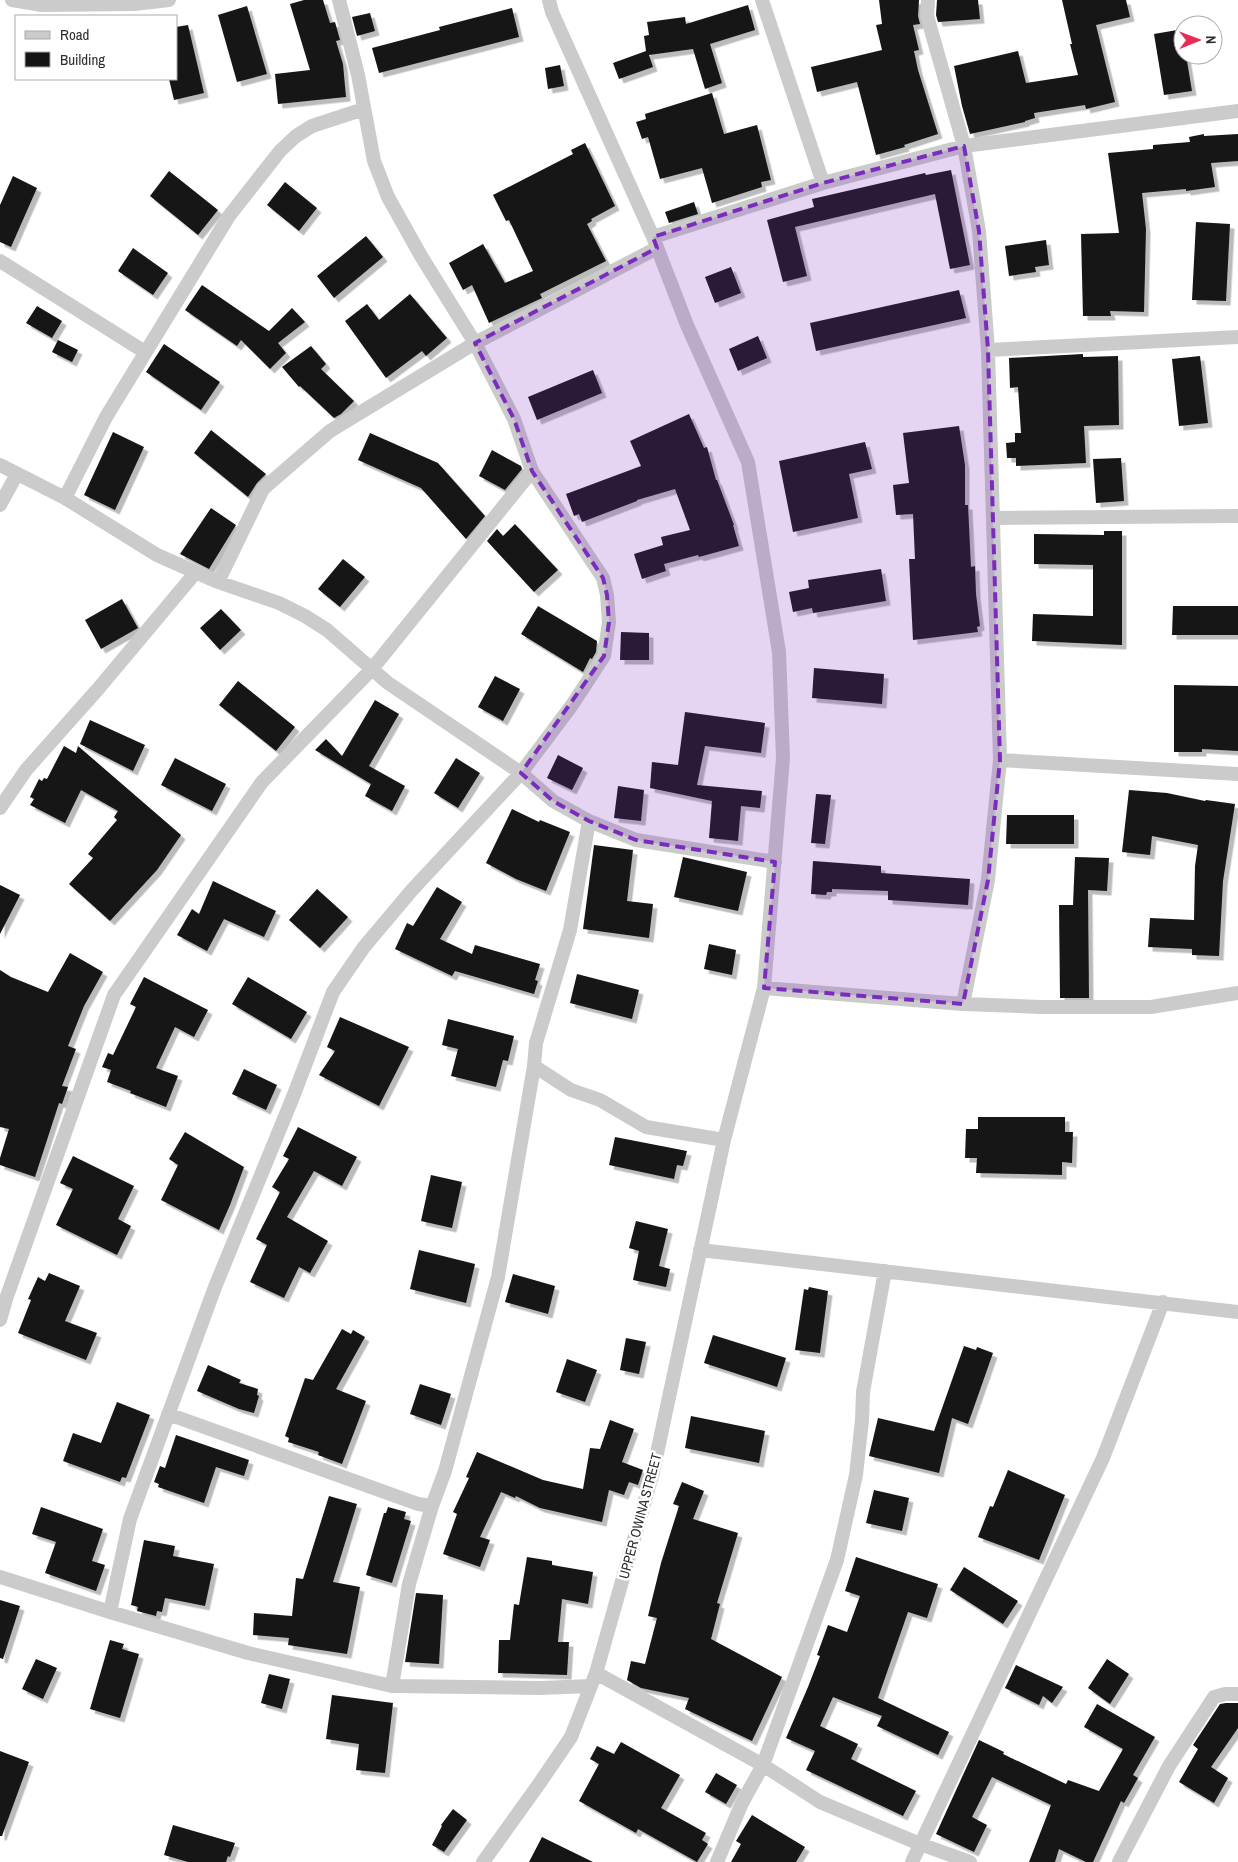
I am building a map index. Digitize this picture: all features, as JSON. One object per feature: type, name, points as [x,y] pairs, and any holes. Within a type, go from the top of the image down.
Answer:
[{"type":"street","points":[[12,0],[42,5],[134,4],[170,0]]},
{"type":"street","points":[[110,1612],[130,1519],[215,1288],[293,1097],[333,992],[364,948],[412,890],[521,773],[572,705],[604,656],[609,622],[607,595],[603,578],[532,471],[514,419],[475,343],[421,256],[388,197],[374,161],[358,75],[339,0]]},
{"type":"street","name":"UPPER OWINA STREET","points":[[483,1862],[540,1784],[571,1737],[594,1680],[653,1472],[724,1140],[764,988],[783,758],[779,652],[748,462],[687,325],[655,243],[552,12],[549,0]]},
{"type":"street","points":[[762,0],[823,183]]},
{"type":"street","points":[[928,0],[927,16],[964,146],[979,231],[988,350],[994,518],[1000,760],[988,880],[963,1004]]},
{"type":"street","points":[[65,498],[106,417],[229,216],[280,151],[296,136],[312,126],[364,109]]},
{"type":"street","points":[[218,582],[263,489],[330,431],[475,343],[655,243],[823,183],[964,146],[1238,111]]},
{"type":"street","points":[[0,261],[145,352]]},
{"type":"street","points":[[988,350],[1238,337]]},
{"type":"street","points":[[0,465],[65,498],[157,555],[218,582],[280,604],[305,616],[327,630],[388,682],[521,773],[553,801],[589,822],[636,840],[775,862]]},
{"type":"street","points":[[0,1320],[114,996],[262,782],[372,669],[532,471]]},
{"type":"street","points":[[0,505],[18,474]]},
{"type":"street","points":[[994,518],[1238,516]]},
{"type":"street","points":[[0,808],[26,770],[98,689],[196,572]]},
{"type":"street","points":[[1000,760],[1238,774]]},
{"type":"street","points":[[392,1686],[409,1584],[432,1506],[445,1471],[498,1277],[534,1066],[536,1043],[570,930],[589,822]]},
{"type":"street","points":[[764,988],[963,1004],[1150,1007],[1238,993]]},
{"type":"street","points":[[534,1066],[571,1090],[600,1100],[646,1127],[724,1140]]},
{"type":"street","points":[[700,1250],[1238,1312]]},
{"type":"street","points":[[717,1862],[742,1803],[763,1765],[837,1560],[856,1475],[863,1392],[885,1271]]},
{"type":"street","points":[[912,1862],[1103,1458],[1163,1302]]},
{"type":"street","points":[[168,1414],[418,1504],[432,1506]]},
{"type":"street","points":[[0,1577],[110,1612],[248,1652],[392,1686],[540,1688],[594,1680],[763,1765],[820,1802],[920,1844],[970,1862]]},
{"type":"street","points":[[1119,1862],[1169,1766],[1214,1697],[1224,1694],[1238,1694]]},
{"type":"highlighted area","points":[[964,146],[979,231],[988,350],[1000,760],[988,880],[963,1004],[764,988],[775,862],[636,840],[589,821],[553,801],[521,773],[604,656],[609,622],[607,595],[603,578],[532,471],[514,419],[475,343],[657,248],[653,237],[823,183]]},
{"type":"building","points":[[304,0],[323,0],[330,23],[335,22],[340,40],[336,41],[343,64],[346,97],[278,104],[275,74],[310,70],[290,4]]},
{"type":"building","points":[[879,0],[919,0],[918,16],[920,24],[913,25],[919,50],[914,51],[938,134],[904,145],[905,147],[876,155],[857,82],[817,92],[811,67],[882,50],[876,25],[882,24]]},
{"type":"building","points":[[937,0],[978,0],[980,19],[938,22],[936,15]]},
{"type":"building","points":[[1062,0],[1126,0],[1130,17],[1096,25],[1115,102],[1086,109],[1085,105],[1034,113],[1035,118],[1025,122],[970,134],[954,66],[1018,51],[1026,83],[1078,75]]},
{"type":"building","points":[[748,5],[755,30],[710,44],[722,83],[705,89],[693,49],[649,55],[653,67],[619,79],[613,63],[646,51],[644,36],[649,35],[647,22],[685,17],[686,24]]},
{"type":"building","points":[[247,6],[267,74],[237,82],[218,15]]},
{"type":"building","points":[[512,8],[519,37],[379,73],[372,48],[440,30],[439,27]]},
{"type":"building","points":[[370,13],[375,31],[357,36],[352,17]]},
{"type":"building","points":[[188,25],[204,93],[174,100],[169,80],[178,80],[178,27]]},
{"type":"building","points":[[1173,31],[1173,65],[1188,65],[1192,91],[1164,95],[1154,34]]},
{"type":"building","points":[[560,65],[564,86],[548,89],[545,68]]},
{"type":"building","points":[[712,93],[724,134],[757,125],[771,180],[761,182],[762,187],[712,203],[702,168],[660,179],[648,137],[642,139],[636,122],[646,119],[645,114]]},
{"type":"building","points":[[1204,134],[1204,136],[1238,134],[1238,161],[1211,163],[1215,187],[1186,191],[1186,189],[1142,193],[1146,229],[1144,312],[1110,311],[1111,316],[1083,316],[1081,234],[1119,233],[1108,153],[1153,149],[1153,145],[1190,142],[1189,137]]},
{"type":"building","points":[[585,143],[615,206],[591,219],[592,221],[587,224],[606,261],[540,294],[542,298],[489,323],[472,285],[463,290],[449,263],[483,244],[505,283],[533,271],[509,220],[506,221],[493,195],[573,154],[571,150]]},
{"type":"building","points":[[951,170],[970,265],[950,269],[935,194],[795,227],[807,276],[783,282],[767,220],[814,207],[812,199],[925,173],[926,175]]},
{"type":"building","points":[[169,171],[218,210],[198,235],[150,196]]},
{"type":"building","points":[[13,176],[37,188],[11,247],[0,242],[0,205]]},
{"type":"building","points":[[285,182],[317,208],[299,231],[267,205]]},
{"type":"building","points":[[694,202],[698,214],[669,223],[665,212]]},
{"type":"building","points":[[1196,222],[1230,224],[1226,301],[1192,300]]},
{"type":"building","points":[[366,236],[383,257],[334,298],[317,276]]},
{"type":"building","points":[[1046,240],[1049,265],[1035,267],[1036,272],[1009,276],[1005,246]]},
{"type":"building","points":[[133,248],[168,273],[153,295],[118,271]]},
{"type":"building","points":[[731,267],[741,293],[715,303],[705,277]]},
{"type":"building","points":[[202,285],[269,331],[292,308],[305,322],[278,343],[286,353],[270,369],[241,340],[237,346],[185,310]]},
{"type":"building","points":[[959,290],[966,318],[816,351],[810,323]]},
{"type":"building","points":[[410,294],[447,338],[426,356],[422,351],[386,378],[345,321],[367,304],[379,320]]},
{"type":"building","points":[[37,306],[62,321],[52,338],[26,323]]},
{"type":"building","points":[[758,336],[767,358],[738,371],[729,349]]},
{"type":"building","points":[[58,340],[78,350],[72,362],[52,352]]},
{"type":"building","points":[[164,344],[220,382],[201,410],[146,372]]},
{"type":"building","points":[[311,346],[326,364],[321,369],[354,401],[334,418],[299,387],[282,367]]},
{"type":"building","points":[[1083,354],[1083,357],[1118,356],[1119,425],[1084,426],[1086,463],[1016,466],[1016,458],[1007,458],[1006,443],[1015,442],[1015,433],[1021,433],[1018,387],[1010,388],[1009,358]]},
{"type":"building","points":[[1200,356],[1208,423],[1179,426],[1172,359]]},
{"type":"building","points":[[593,370],[602,393],[537,420],[528,397]]},
{"type":"building","points":[[689,414],[704,448],[707,447],[716,480],[734,525],[739,546],[664,564],[666,571],[642,579],[634,554],[663,545],[661,537],[690,530],[675,489],[637,500],[582,522],[579,514],[574,516],[566,494],[641,466],[630,441]]},
{"type":"building","points":[[959,426],[965,465],[965,505],[968,505],[971,567],[975,566],[980,626],[977,627],[978,632],[913,640],[909,559],[915,559],[913,514],[896,515],[893,485],[909,483],[903,433]]},
{"type":"building","points":[[211,430],[266,474],[257,483],[248,497],[194,453]]},
{"type":"building","points":[[113,432],[144,447],[115,510],[84,495]]},
{"type":"building","points":[[370,433],[438,463],[485,516],[466,539],[421,488],[358,460]]},
{"type":"building","points":[[865,442],[872,469],[849,474],[858,518],[793,532],[779,461]]},
{"type":"building","points":[[492,450],[521,466],[522,469],[505,490],[479,476]]},
{"type":"building","points":[[1121,458],[1124,501],[1096,503],[1093,459]]},
{"type":"building","points":[[211,508],[236,525],[209,569],[180,554]]},
{"type":"building","points":[[515,524],[558,570],[534,592],[487,541],[497,529],[503,536]]},
{"type":"building","points":[[1104,531],[1122,531],[1122,645],[1032,641],[1033,614],[1093,616],[1093,565],[1034,564],[1034,534],[1104,535]]},
{"type":"building","points":[[343,559],[365,577],[340,607],[318,589]]},
{"type":"building","points":[[881,569],[886,601],[813,613],[812,608],[793,612],[789,592],[809,588],[808,580]]},
{"type":"building","points":[[122,599],[138,628],[101,649],[85,620]]},
{"type":"building","points":[[538,606],[597,641],[596,652],[592,659],[590,658],[583,672],[521,634]]},
{"type":"building","points":[[1173,606],[1238,606],[1238,635],[1172,635]]},
{"type":"building","points":[[221,609],[241,630],[220,650],[200,628]]},
{"type":"building","points":[[621,632],[649,633],[649,660],[620,660]]},
{"type":"building","points":[[814,668],[884,674],[882,704],[812,698]]},
{"type":"building","points":[[495,676],[520,689],[503,721],[478,707]]},
{"type":"building","points":[[238,681],[295,727],[276,751],[219,705]]},
{"type":"building","points":[[1174,685],[1238,686],[1238,751],[1202,749],[1202,752],[1174,752]]},
{"type":"building","points":[[375,700],[399,714],[369,766],[405,786],[392,811],[365,796],[371,784],[315,750],[326,739],[342,756]]},
{"type":"building","points":[[685,712],[765,723],[761,753],[705,746],[697,785],[762,791],[760,808],[741,806],[738,841],[709,838],[712,801],[650,788],[652,762],[678,765]]},
{"type":"building","points":[[90,720],[145,745],[133,771],[80,744]]},
{"type":"building","points":[[64,746],[76,753],[78,746],[181,835],[157,870],[110,921],[69,884],[93,858],[88,854],[117,820],[114,817],[118,811],[81,790],[65,823],[30,805],[34,799],[30,797],[39,779],[42,781],[44,778],[47,779]]},
{"type":"building","points":[[558,755],[583,768],[572,790],[547,778]]},
{"type":"building","points":[[175,758],[226,784],[212,811],[161,785]]},
{"type":"building","points":[[456,758],[480,773],[458,808],[434,793]]},
{"type":"building","points":[[618,786],[644,790],[641,821],[614,818]]},
{"type":"building","points":[[1129,790],[1167,793],[1205,801],[1235,804],[1223,881],[1219,956],[1192,955],[1192,949],[1148,947],[1150,918],[1194,920],[1195,866],[1198,845],[1152,836],[1150,855],[1122,852]]},
{"type":"building","points":[[816,794],[831,795],[825,844],[811,843]]},
{"type":"building","points":[[512,809],[539,822],[540,820],[570,832],[546,891],[516,879],[486,863]]},
{"type":"building","points":[[1007,815],[1074,815],[1074,844],[1006,844]]},
{"type":"building","points":[[594,845],[633,850],[627,901],[653,904],[649,938],[583,929]]},
{"type":"building","points":[[683,857],[747,872],[738,911],[674,897]]},
{"type":"building","points":[[1075,857],[1109,858],[1107,891],[1088,890],[1089,998],[1060,998],[1059,905],[1073,905]]},
{"type":"building","points":[[813,861],[881,866],[881,873],[970,879],[968,905],[888,900],[888,891],[832,889],[832,892],[827,892],[826,895],[811,894]]},
{"type":"building","points":[[213,881],[276,911],[264,937],[224,919],[207,951],[177,935],[192,909],[199,914]]},
{"type":"building","points":[[0,885],[20,895],[0,934]]},
{"type":"building","points":[[437,887],[462,902],[440,939],[472,954],[475,945],[540,964],[535,980],[538,981],[534,994],[455,971],[452,976],[395,949],[407,923],[413,926]]},
{"type":"building","points":[[317,889],[348,917],[320,948],[289,920]]},
{"type":"building","points":[[709,944],[736,950],[732,975],[704,969]]},
{"type":"building","points":[[70,953],[103,972],[84,1006],[68,1046],[76,1049],[62,1086],[68,1087],[62,1104],[59,1103],[35,1177],[0,1165],[0,1158],[9,1129],[0,1127],[0,970],[11,977],[48,992]]},
{"type":"building","points":[[577,974],[639,990],[632,1019],[570,1003]]},
{"type":"building","points":[[144,977],[208,1010],[194,1037],[175,1027],[156,1068],[178,1076],[166,1107],[107,1082],[111,1070],[102,1067],[108,1053],[113,1055],[136,1007],[130,1004]]},
{"type":"building","points":[[248,977],[307,1012],[291,1039],[232,1004]]},
{"type":"building","points":[[340,1017],[409,1047],[379,1106],[319,1075],[335,1051],[327,1047]]},
{"type":"building","points":[[448,1019],[514,1036],[508,1061],[503,1060],[496,1087],[451,1076],[458,1049],[442,1045]]},
{"type":"building","points":[[244,1069],[277,1085],[266,1110],[232,1094]]},
{"type":"building","points":[[978,1117],[1065,1117],[1065,1132],[1073,1132],[1072,1163],[1062,1162],[1062,1175],[976,1173],[977,1158],[965,1158],[966,1129],[978,1129]]},
{"type":"building","points":[[298,1127],[357,1157],[342,1186],[314,1171],[287,1217],[328,1241],[310,1273],[299,1267],[284,1298],[250,1282],[267,1245],[256,1239],[280,1192],[272,1187],[289,1159],[283,1156]]},
{"type":"building","points":[[185,1132],[244,1167],[219,1230],[161,1200],[178,1165],[169,1159]]},
{"type":"building","points":[[615,1137],[687,1151],[683,1166],[677,1165],[674,1179],[609,1165]]},
{"type":"building","points":[[73,1156],[134,1186],[118,1219],[131,1226],[117,1255],[56,1225],[73,1189],[60,1183]]},
{"type":"building","points":[[431,1175],[462,1182],[452,1228],[421,1221]]},
{"type":"building","points":[[636,1221],[668,1229],[659,1266],[670,1269],[666,1287],[633,1280],[639,1251],[629,1248]]},
{"type":"building","points":[[419,1250],[475,1264],[466,1303],[410,1289]]},
{"type":"building","points":[[49,1273],[80,1286],[65,1321],[97,1333],[86,1360],[18,1333],[31,1300],[28,1299],[38,1277],[45,1281]]},
{"type":"building","points":[[513,1274],[555,1286],[548,1314],[505,1302]]},
{"type":"building","points":[[809,1287],[828,1291],[820,1353],[795,1350],[804,1289],[808,1290]]},
{"type":"building","points":[[342,1329],[351,1334],[353,1330],[365,1337],[336,1389],[366,1401],[342,1464],[318,1455],[319,1452],[288,1442],[289,1438],[285,1436],[305,1378],[313,1380]]},
{"type":"building","points":[[713,1335],[786,1358],[777,1387],[704,1363]]},
{"type":"building","points":[[626,1338],[646,1342],[639,1374],[620,1370]]},
{"type":"building","points":[[964,1346],[976,1350],[977,1347],[993,1353],[968,1424],[952,1418],[939,1473],[869,1456],[878,1418],[934,1431]]},
{"type":"building","points":[[567,1359],[597,1370],[585,1402],[556,1392]]},
{"type":"building","points":[[208,1365],[241,1380],[239,1383],[258,1389],[257,1395],[259,1396],[254,1413],[239,1409],[197,1391]]},
{"type":"building","points":[[420,1384],[451,1394],[441,1425],[410,1414]]},
{"type":"building","points":[[117,1402],[150,1415],[126,1478],[122,1477],[120,1482],[63,1461],[73,1433],[101,1443]]},
{"type":"building","points":[[691,1416],[765,1431],[759,1463],[685,1448]]},
{"type":"building","points":[[610,1420],[634,1429],[622,1462],[643,1470],[638,1485],[629,1482],[624,1495],[609,1490],[602,1522],[540,1508],[516,1496],[515,1498],[501,1492],[480,1537],[490,1540],[480,1567],[443,1554],[457,1514],[453,1512],[469,1478],[466,1477],[477,1452],[543,1480],[583,1489],[590,1448],[600,1449]]},
{"type":"building","points":[[176,1435],[249,1460],[244,1476],[216,1467],[204,1503],[158,1487],[159,1484],[154,1482],[160,1466],[165,1468]]},
{"type":"building","points":[[1008,1470],[1065,1495],[1039,1560],[978,1537],[990,1506],[993,1507]]},
{"type":"building","points":[[682,1482],[704,1491],[693,1519],[738,1533],[717,1603],[720,1604],[711,1639],[782,1677],[752,1741],[685,1709],[689,1698],[641,1688],[627,1680],[631,1661],[645,1664],[657,1618],[648,1616],[661,1563],[679,1506],[673,1504]]},
{"type":"building","points":[[874,1490],[909,1498],[902,1531],[866,1523]]},
{"type":"building","points":[[329,1496],[357,1504],[333,1582],[360,1587],[347,1654],[288,1645],[289,1638],[253,1635],[254,1613],[292,1616],[296,1578],[303,1579]]},
{"type":"building","points":[[41,1507],[103,1529],[92,1561],[105,1565],[96,1591],[45,1573],[56,1542],[32,1534]]},
{"type":"building","points":[[388,1507],[406,1512],[404,1519],[411,1521],[392,1583],[366,1575],[384,1513],[386,1513]]},
{"type":"building","points":[[144,1540],[175,1546],[173,1556],[214,1564],[205,1606],[165,1598],[162,1612],[157,1611],[156,1616],[137,1611],[138,1607],[131,1605]]},
{"type":"building","points":[[527,1557],[552,1561],[552,1565],[593,1572],[588,1604],[562,1599],[558,1642],[569,1642],[567,1675],[498,1673],[499,1640],[510,1640],[514,1604],[519,1605]]},
{"type":"building","points":[[856,1557],[938,1584],[927,1618],[908,1612],[878,1698],[949,1732],[938,1755],[877,1726],[882,1716],[833,1697],[820,1726],[858,1744],[851,1759],[916,1791],[903,1816],[806,1770],[815,1751],[786,1738],[820,1656],[817,1655],[828,1625],[847,1632],[860,1596],[845,1591]]},
{"type":"building","points":[[964,1567],[1018,1601],[1003,1624],[950,1590]]},
{"type":"building","points":[[416,1593],[443,1595],[439,1664],[405,1662]]},
{"type":"building","points":[[0,1600],[20,1606],[3,1659],[0,1658]]},
{"type":"building","points":[[110,1640],[124,1644],[122,1649],[139,1654],[120,1718],[90,1709]]},
{"type":"building","points":[[36,1659],[57,1668],[43,1699],[22,1689]]},
{"type":"building","points":[[1107,1659],[1129,1674],[1110,1704],[1088,1688]]},
{"type":"building","points":[[1016,1665],[1063,1687],[1052,1703],[1043,1696],[1039,1705],[1005,1688]]},
{"type":"building","points":[[269,1674],[290,1679],[282,1709],[261,1703]]},
{"type":"building","points":[[332,1695],[393,1703],[385,1773],[356,1770],[359,1744],[326,1739]]},
{"type":"building","points":[[1238,1703],[1238,1728],[1211,1767],[1228,1778],[1214,1803],[1179,1782],[1198,1749],[1193,1745],[1220,1704]]},
{"type":"building","points":[[1097,1704],[1155,1737],[1133,1775],[1138,1778],[1124,1803],[1121,1801],[1093,1862],[1086,1862],[1059,1849],[1055,1862],[1029,1862],[1051,1805],[992,1777],[972,1817],[987,1825],[974,1852],[936,1834],[979,1740],[1004,1752],[1003,1754],[1066,1784],[1068,1780],[1099,1791],[1123,1749],[1084,1727]]},
{"type":"building","points":[[621,1742],[680,1775],[661,1808],[706,1833],[702,1840],[708,1844],[697,1862],[638,1829],[636,1833],[579,1801],[599,1764],[590,1759],[597,1746],[614,1754]]},
{"type":"building","points":[[0,1751],[29,1762],[2,1836],[0,1836]]},
{"type":"building","points":[[716,1773],[737,1785],[726,1804],[705,1792]]},
{"type":"building","points":[[453,1809],[467,1820],[444,1852],[432,1845],[441,1825]]},
{"type":"building","points":[[752,1815],[805,1847],[796,1862],[731,1862],[741,1844],[736,1841]]},
{"type":"building","points":[[173,1825],[235,1843],[230,1857],[228,1856],[226,1862],[188,1862],[164,1855]]},
{"type":"building","points":[[542,1837],[593,1862],[529,1862]]}]
